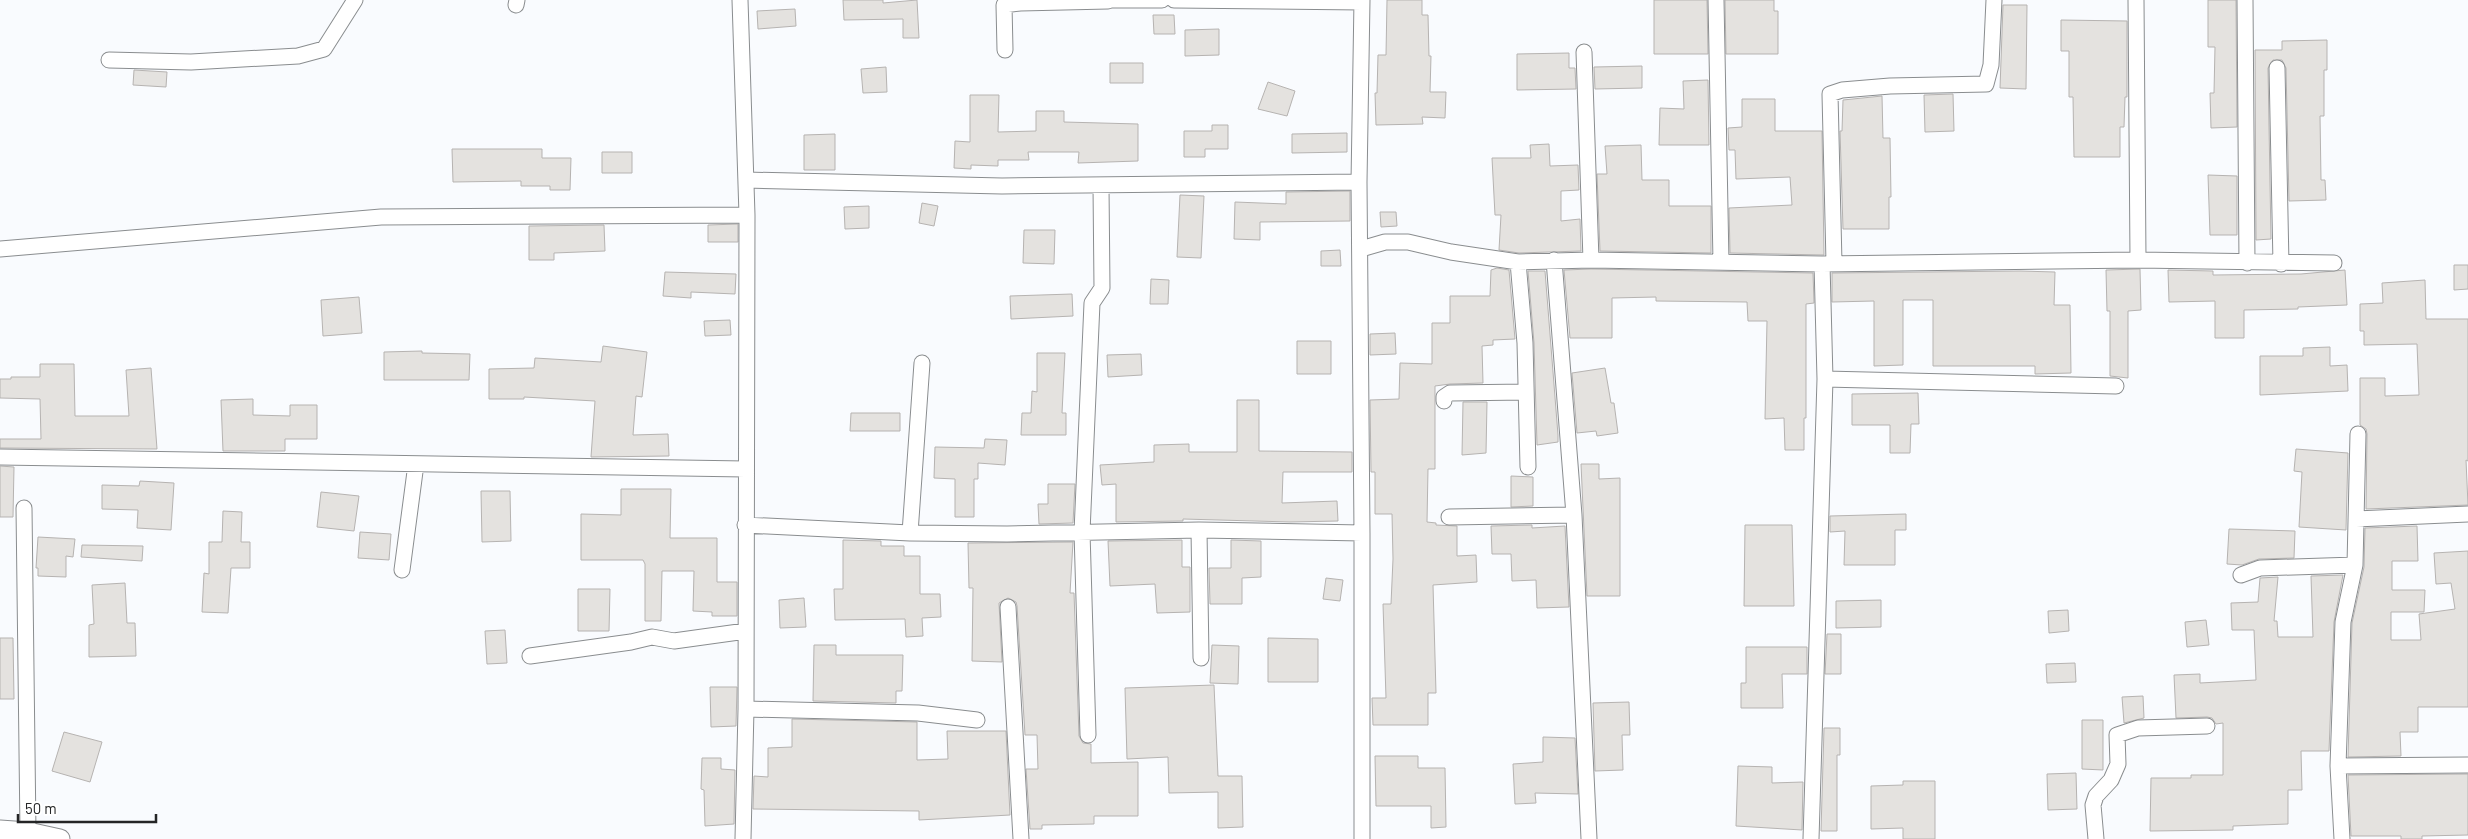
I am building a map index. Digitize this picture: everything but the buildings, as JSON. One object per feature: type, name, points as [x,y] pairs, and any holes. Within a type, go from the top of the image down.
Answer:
[{"type":"street","points":[[109,60],[191,62],[298,56],[324,49],[355,0]]},
{"type":"street","points":[[740,0],[747,215],[746,709],[743,839]]},
{"type":"street","points":[[1005,50],[1004,3],[1162,0]]},
{"type":"street","points":[[1174,0],[1362,1],[1359,182],[1361,249],[1362,839]]},
{"type":"street","points":[[1716,0],[1722,262]]},
{"type":"street","points":[[1811,839],[1828,263],[1830,94],[1842,90],[1890,86],[1986,84],[1991,65],[1994,0]]},
{"type":"street","points":[[2136,0],[2138,260]]},
{"type":"street","points":[[2245,0],[2248,263]]},
{"type":"street","points":[[1584,52],[1591,260]]},
{"type":"street","points":[[2277,68],[2281,264]]},
{"type":"street","points":[[746,180],[1102,186],[1359,182]]},
{"type":"street","points":[[1088,735],[1082,532],[1092,303],[1102,288],[1102,186]]},
{"type":"street","points":[[0,249],[381,216],[747,215]]},
{"type":"street","points":[[1361,249],[1385,242],[1408,242],[1451,252],[1518,262],[1591,260],[1828,263],[2138,260],[2281,264],[2334,263]]},
{"type":"street","points":[[1554,260],[1574,515],[1589,839]]},
{"type":"street","points":[[1518,262],[1525,342],[1528,467]]},
{"type":"street","points":[[910,533],[922,363]]},
{"type":"street","points":[[1825,379],[2116,386]]},
{"type":"street","points":[[1444,401],[1444,397],[1450,393],[1526,392]]},
{"type":"street","points":[[2342,839],[2338,766],[2343,622],[2354,565],[2358,434]]},
{"type":"street","points":[[0,457],[745,469]]},
{"type":"street","points":[[402,570],[416,464]]},
{"type":"street","points":[[24,508],[28,832]]},
{"type":"street","points":[[2356,519],[2468,514]]},
{"type":"street","points":[[1449,517],[1574,515]]},
{"type":"street","points":[[745,525],[910,533],[1007,534],[1199,530],[1362,533]]},
{"type":"street","points":[[1199,530],[1201,658]]},
{"type":"street","points":[[2241,575],[2260,568],[2354,565]]},
{"type":"street","points":[[1008,607],[1021,839]]},
{"type":"street","points":[[530,656],[631,642],[644,638],[674,642],[746,630]]},
{"type":"street","points":[[746,709],[918,713],[977,720]]},
{"type":"street","points":[[2096,839],[2093,805],[2096,796],[2111,780],[2118,764],[2117,735],[2138,728],[2207,726]]},
{"type":"street","points":[[2338,766],[2468,765]]},
{"type":"street","points":[[0,830],[28,832],[60,839]]}]
